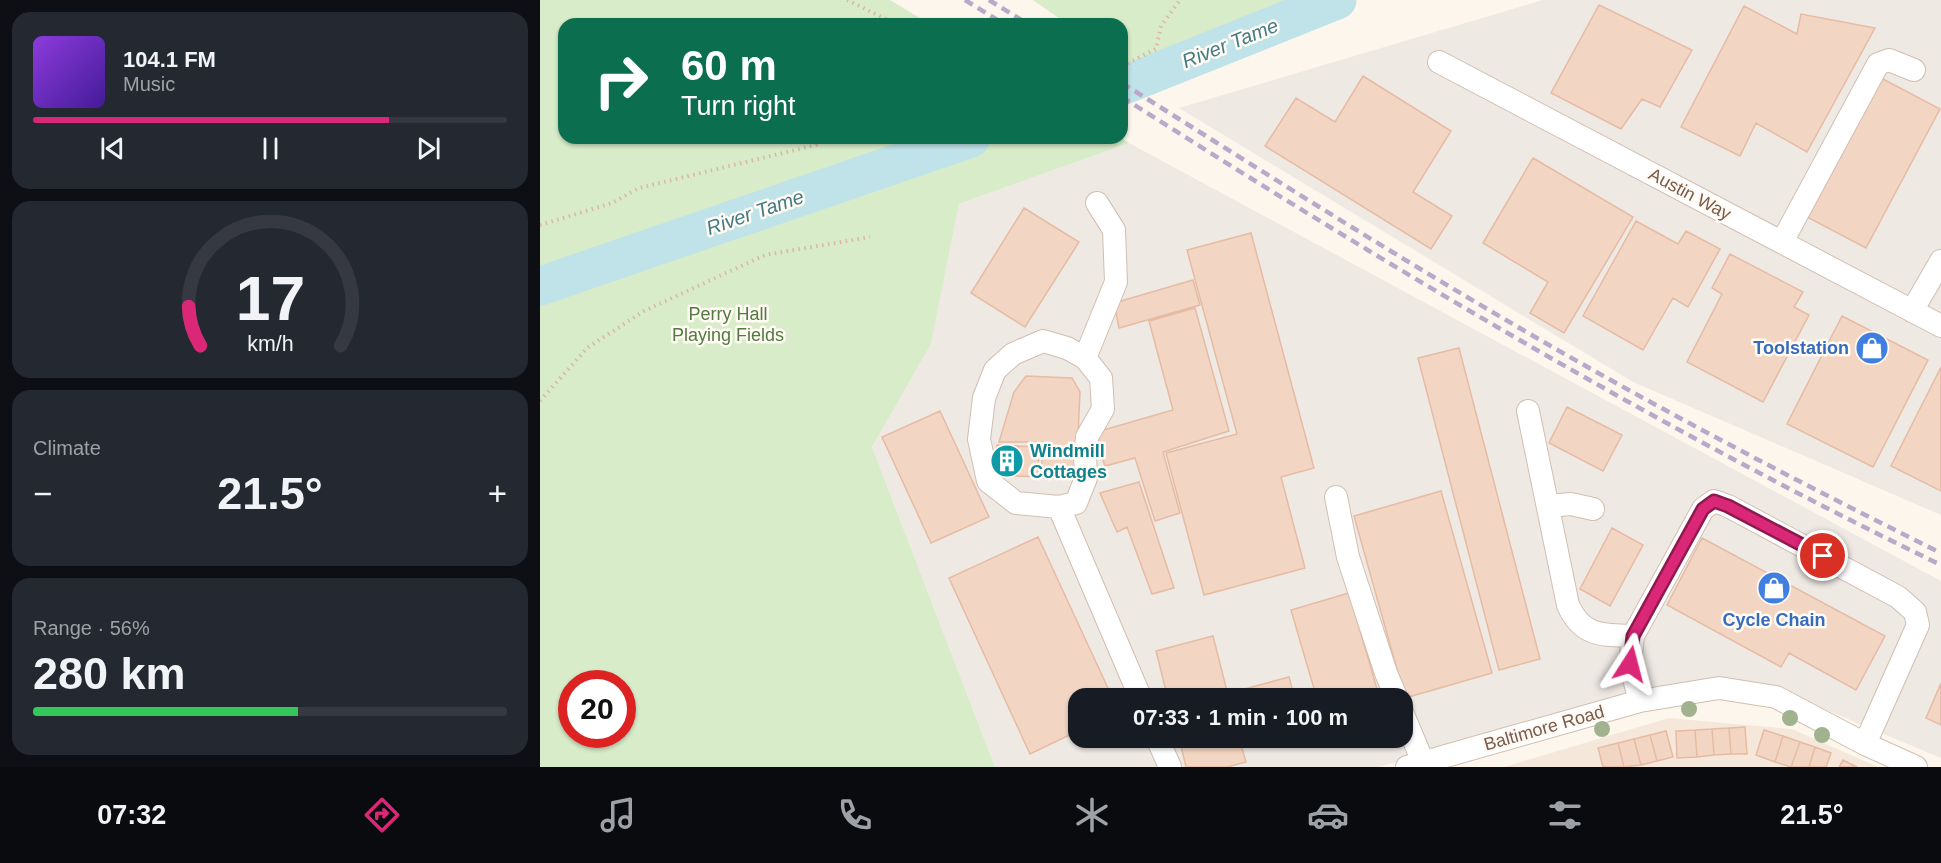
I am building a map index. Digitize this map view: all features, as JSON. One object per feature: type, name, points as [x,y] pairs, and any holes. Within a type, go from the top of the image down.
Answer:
[{"type":"street","points":[[1782,242],[1878,64],[1889,60],[1914,69]]},
{"type":"street","name":"Austin Way","points":[[1439,62],[1941,326]]},
{"type":"street","points":[[1085,358],[1116,282],[1114,230],[1097,203]]},
{"type":"street","points":[[1912,311],[1941,261]]},
{"type":"street","points":[[1043,341],[1067,348],[1085,358],[1101,378],[1102,409],[1087,436],[1086,477],[1076,502],[1059,507],[1016,503],[988,481],[979,439],[984,398],[995,370],[1013,354],[1043,341]]},
{"type":"street","points":[[1528,411],[1568,605],[1573,616],[1582,627],[1591,631],[1603,635],[1633,636]]},
{"type":"street","points":[[1336,497],[1348,557],[1392,688]]},
{"type":"street","points":[[1640,701],[1630,664],[1633,636],[1703,509],[1714,501],[1728,506],[1898,597],[1915,612],[1918,625],[1865,744]]},
{"type":"street","points":[[1548,506],[1571,504],[1593,509]]},
{"type":"street","points":[[1059,507],[1136,688]]},
{"type":"street","name":"Baltimore Road","points":[[1415,765],[1640,701],[1719,688],[1776,697],[1865,744],[1916,767]]},
{"type":"street","points":[[1161,748],[1170,767]]},
{"type":"street","points":[[1411,748],[1415,765]]},
{"type":"path","points":[[847,0],[884,18]]},
{"type":"path","points":[[1128,63],[1156,49],[1161,26],[1180,0]]},
{"type":"path","points":[[540,225],[612,203],[639,188],[816,144]]},
{"type":"path","points":[[540,401],[586,348],[644,311],[765,255],[870,237]]},
{"type":"shaded area","points":[[1543,0],[1941,0],[1941,515],[1633,382],[1179,108]]},
{"type":"shaded area","points":[[1129,143],[1941,581],[1941,758],[1779,690],[1633,694],[1379,767],[995,767],[872,447],[931,344],[959,204]]},
{"type":"shaded area","points":[[1669,718],[1792,729],[1878,767],[1504,767]]},
{"type":"green space","name":"Perry Hall Playing Fields","points":[[540,0],[890,0],[920,18],[558,18],[558,144],[1126,144],[959,204],[931,344],[872,447],[995,767],[540,767]]},
{"type":"green space","points":[[1033,0],[1299,0],[1128,65],[1128,18],[1058,18]]},
{"type":"building","points":[[1599,5],[1692,50],[1660,107],[1642,99],[1621,129],[1551,93]]},
{"type":"building","points":[[1744,6],[1797,34],[1801,14],[1875,28],[1807,152],[1756,123],[1740,156],[1681,127]]},
{"type":"building","points":[[1363,76],[1451,131],[1413,192],[1452,216],[1431,249],[1265,146],[1296,98],[1335,122]]},
{"type":"building","points":[[1881,78],[1940,109],[1866,248],[1807,217]]},
{"type":"building","points":[[1533,158],[1633,217],[1564,333],[1530,313],[1548,282],[1483,243]]},
{"type":"building","points":[[1024,208],[1079,242],[1025,327],[971,293]]},
{"type":"building","points":[[1636,221],[1678,244],[1686,231],[1720,249],[1688,307],[1673,298],[1643,350],[1583,316]]},
{"type":"building","points":[[1251,233],[1314,468],[1281,477],[1305,568],[1204,595],[1166,453],[1237,434],[1187,250]]},
{"type":"building","points":[[1730,254],[1803,292],[1794,307],[1809,315],[1763,402],[1687,362],[1722,294],[1712,288]]},
{"type":"building","points":[[1193,280],[1200,305],[1119,328],[1114,303]]},
{"type":"building","points":[[1195,308],[1229,431],[1163,452],[1180,513],[1155,521],[1135,458],[1105,466],[1093,433],[1173,410],[1149,321]]},
{"type":"building","points":[[1842,316],[1928,360],[1873,467],[1787,424]]},
{"type":"building","points":[[1459,348],[1540,659],[1499,670],[1418,358]]},
{"type":"building","points":[[1941,367],[1941,491],[1891,466]]},
{"type":"building","points":[[1026,376],[1072,378],[1080,392],[1076,479],[1041,478],[1043,442],[999,442],[1014,392]]},
{"type":"building","points":[[1567,407],[1622,435],[1603,471],[1549,443]]},
{"type":"building","points":[[940,411],[989,517],[931,543],[882,437]]},
{"type":"building","name":"Windmill Cottages","points":[[997,445],[1018,446],[1017,476],[996,475]]},
{"type":"building","name":"Windmill Cottages","points":[[1018,446],[1039,447],[1038,477],[1017,476]]},
{"type":"building","points":[[1139,482],[1174,588],[1152,594],[1127,527],[1117,532],[1100,493]]},
{"type":"building","points":[[1441,491],[1492,673],[1413,696],[1413,688],[1402,688],[1354,516]]},
{"type":"building","points":[[1612,528],[1643,545],[1610,606],[1580,589]]},
{"type":"building","points":[[1038,537],[1108,688],[1068,688],[1068,736],[1030,754],[949,578]]},
{"type":"building","points":[[1702,538],[1885,636],[1856,690],[1789,653],[1781,667],[1667,605]]},
{"type":"building","points":[[1349,593],[1377,688],[1314,688],[1291,610]]},
{"type":"building","points":[[1213,636],[1226,688],[1165,688],[1156,651]]},
{"type":"building","points":[[1289,677],[1292,688],[1248,688]]},
{"type":"building","points":[[1941,683],[1941,725],[1926,718]]},
{"type":"building","points":[[1745,727],[1747,754],[1731,754],[1729,728]]},
{"type":"building","points":[[1729,728],[1731,754],[1714,755],[1712,729]]},
{"type":"building","points":[[1712,729],[1714,755],[1697,757],[1695,730]]},
{"type":"building","points":[[1695,730],[1697,757],[1677,758],[1676,731]]},
{"type":"building","points":[[1764,730],[1783,736],[1775,762],[1756,755]]},
{"type":"building","points":[[1666,731],[1673,757],[1657,761],[1650,735]]},
{"type":"building","points":[[1650,735],[1657,761],[1641,765],[1634,739]]},
{"type":"building","points":[[1783,736],[1800,742],[1791,767],[1775,762]]},
{"type":"building","points":[[1634,739],[1641,765],[1624,767],[1618,743]]},
{"type":"building","points":[[1800,742],[1815,747],[1809,767],[1791,767]]},
{"type":"building","points":[[1618,743],[1624,767],[1603,767],[1598,748]]},
{"type":"building","points":[[1815,747],[1831,753],[1826,767],[1809,767]]},
{"type":"building","points":[[1181,748],[1242,748],[1246,762],[1227,767],[1186,767]]},
{"type":"building","points":[[1843,760],[1857,767],[1839,767]]},
{"type":"waterway","name":"River Tame","points":[[1128,84],[1337,0]]},
{"type":"waterway","name":"River Tame","points":[[540,286],[954,144]]},
{"type":"railway","points":[[965,0],[994,18]]},
{"type":"railway","points":[[989,0],[1018,18]]},
{"type":"railway","points":[[1128,87],[1361,233],[1559,351],[1721,440],[1941,553]]},
{"type":"railway","points":[[1128,101],[1322,222],[1525,343],[1731,458],[1941,565]]},
{"type":"place","name":"Toolstation","points":[[1872,348]]},
{"type":"place","name":"Windmill Cottages","points":[[1007,461]]},
{"type":"place","name":"Cycle Chain","points":[[1774,588]]},
{"type":"route","points":[[1630,664],[1633,636],[1703,509],[1714,501],[1728,506],[1823,556]]}]
